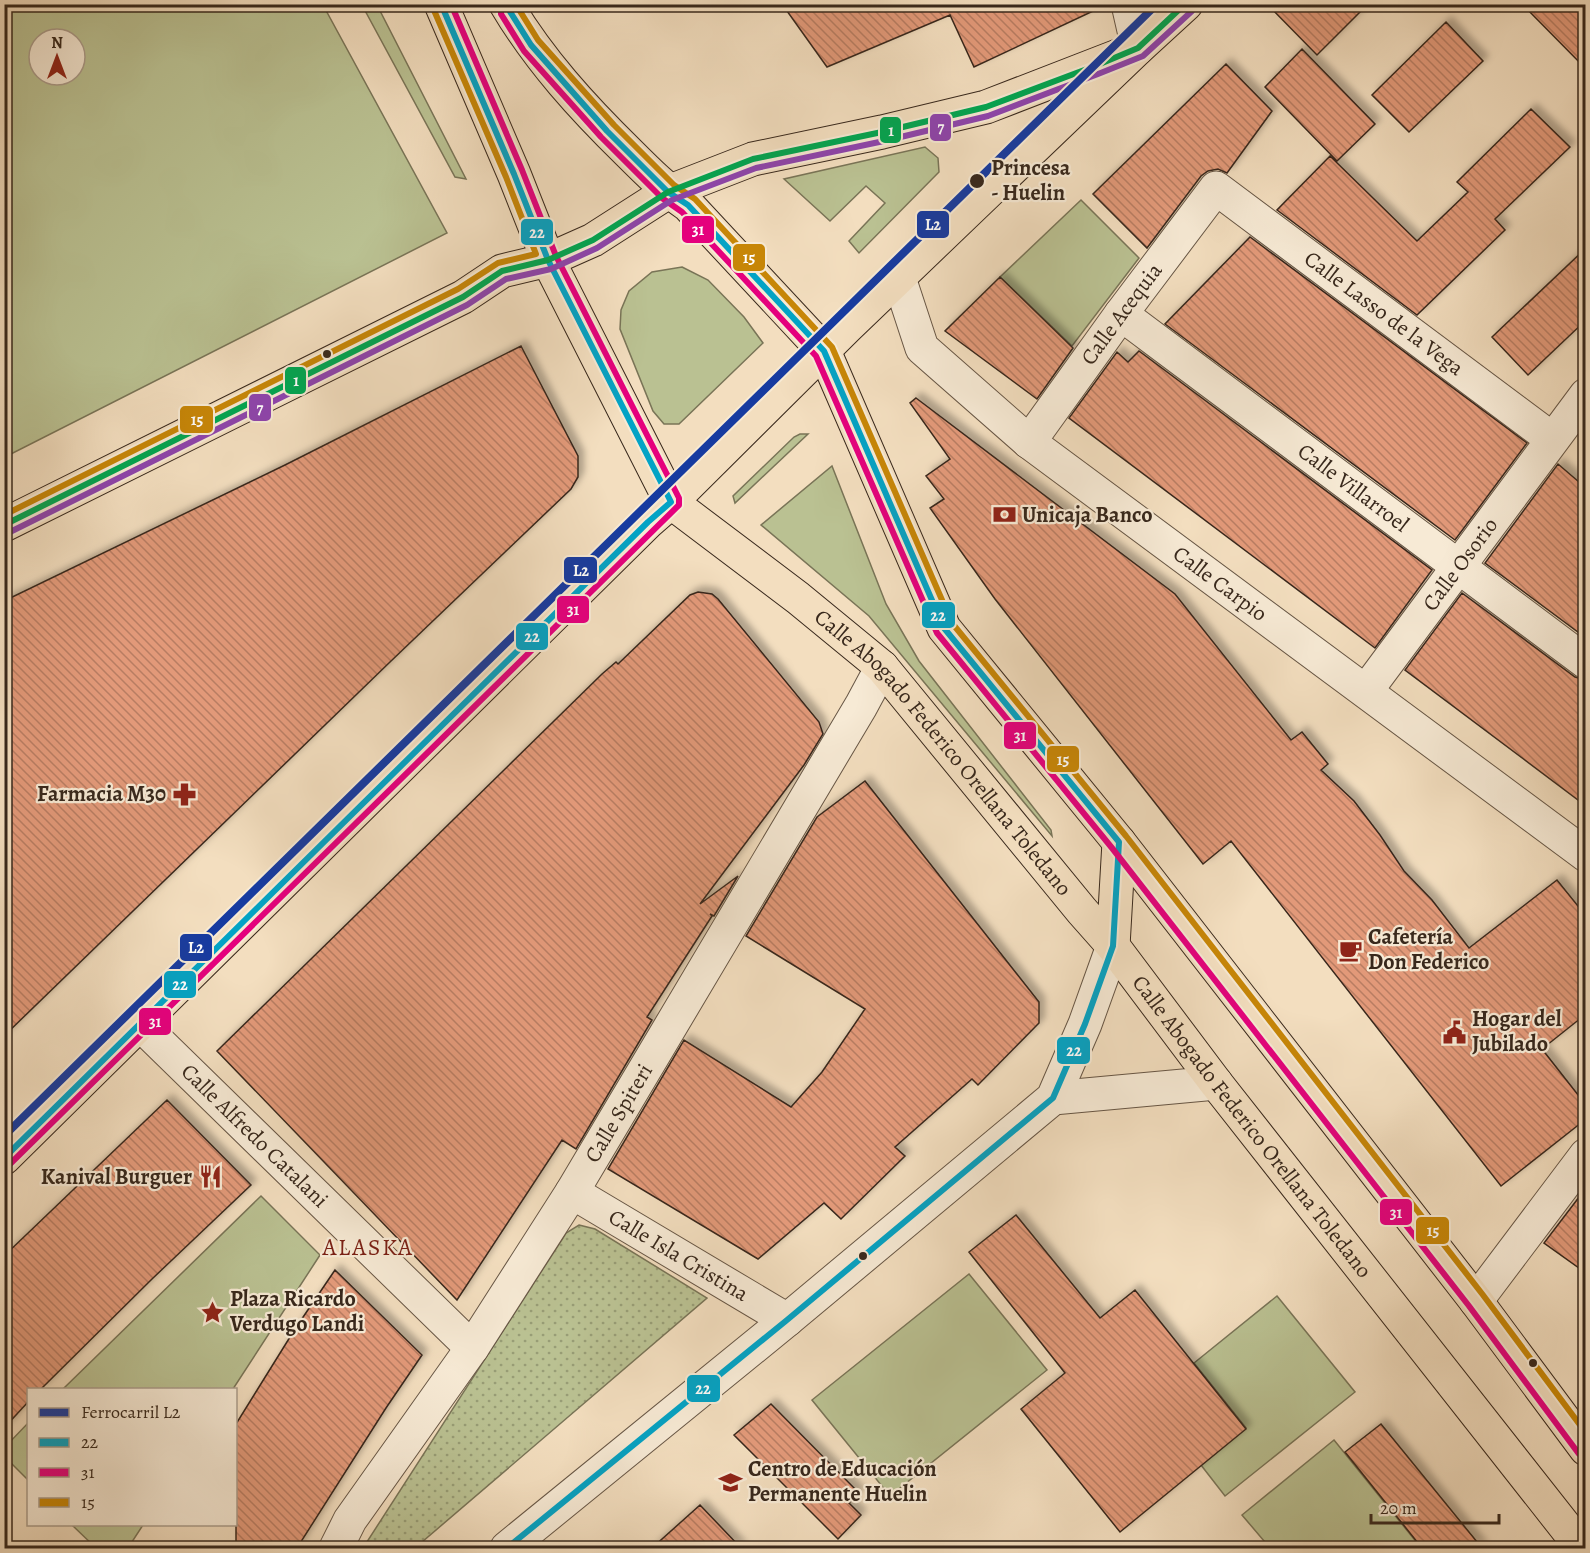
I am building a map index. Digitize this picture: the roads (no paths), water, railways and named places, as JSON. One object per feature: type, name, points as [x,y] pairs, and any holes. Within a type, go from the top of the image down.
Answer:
[{"type":"main road","points":[[441,4],[548,260],[671,502]]},
{"type":"main road","points":[[4,1158],[648,522],[1186,4]]},
{"type":"main road","points":[[508,6],[531,45],[607,131],[668,192],[688,205],[824,351],[944,628],[1119,842],[1476,1301],[1586,1449]]},
{"type":"main road","points":[[4,525],[463,297],[502,271],[548,260],[593,240],[668,192],[753,159],[986,107],[1138,48]]},
{"type":"main road","name":"Calle Abogado Federico Orellana Toledano","points":[[671,502],[798,598],[882,667],[1113,946],[1216,1083],[1582,1548]]},
{"type":"main road","points":[[1113,946],[1119,842]]},
{"type":"street","points":[[1128,4],[1138,48]]},
{"type":"street","name":"Calle Acequia","points":[[1029,442],[1121,314],[1216,188]]},
{"type":"street","name":"Calle Lasso de la Vega","points":[[1216,188],[1568,433]]},
{"type":"street","name":"Calle Carpio","points":[[899,278],[922,348],[1029,442],[1586,855]]},
{"type":"street","name":"Calle Villarroel","points":[[1121,314],[1586,662]]},
{"type":"street","name":"Calle Osorio","points":[[1366,691],[1458,567],[1568,433],[1586,395]]},
{"type":"street","name":"Calle Spiteri","points":[[336,1548],[350,1520],[472,1348],[572,1192],[882,667]]},
{"type":"street","points":[[507,1548],[787,1320],[1053,1098],[1085,1024],[1113,946]]},
{"type":"street","name":"Calle Alfredo Catalani","points":[[140,1024],[472,1348]]},
{"type":"street","points":[[1053,1098],[1216,1083]]},
{"type":"street","points":[[1476,1301],[1586,1155]]},
{"type":"street","name":"Calle Isla Cristina","points":[[572,1192],[787,1320]]},
{"type":"rail line","name":"L2","points":[[4,1136],[1157,4]]},
{"type":"place","name":"Princesa - Huelin","points":[[977,181]]},
{"type":"place","name":"Unicaja Banco","points":[[1004,515]]},
{"type":"place","name":"Farmacia M30","points":[[184,794]]},
{"type":"place","name":"Cafetería Don Federico","points":[[1350,950]]},
{"type":"place","name":"Hogar del Jubilado","points":[[1454,1032]]},
{"type":"place","name":"Kanival Burguer","points":[[210,1177]]},
{"type":"place","name":"Plaza Ricardo Verdugo Landi","points":[[212,1312]]},
{"type":"place","name":"Centro de Educación Permanente Huelin","points":[[730,1482]]},
{"type":"district","name":"ALASKA","points":[[368,1247]]}]
